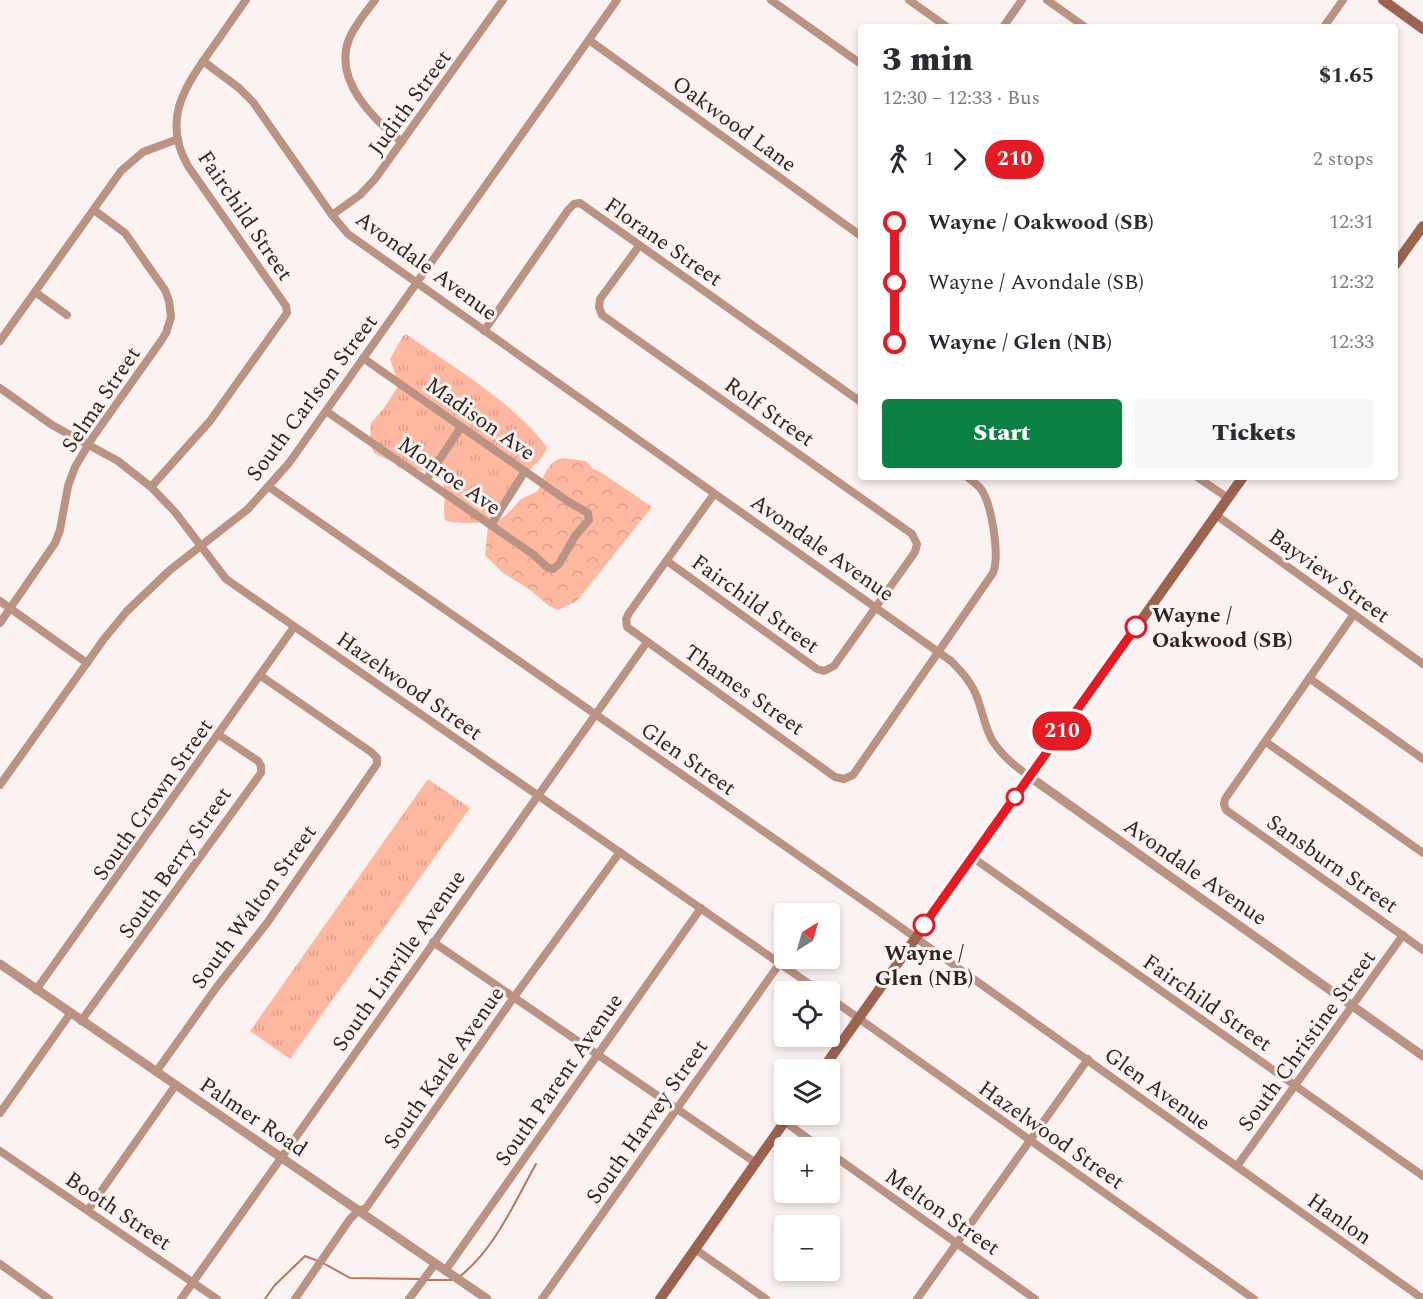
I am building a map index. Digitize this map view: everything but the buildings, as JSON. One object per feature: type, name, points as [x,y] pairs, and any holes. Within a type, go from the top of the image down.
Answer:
[{"type":"main road","points":[[1383,0],[1423,29]]},
{"type":"main road","points":[[1398,261],[1423,226]]},
{"type":"main road","points":[[830,1059],[1241,480]]},
{"type":"main road","points":[[660,1299],[783,1125]]},
{"type":"street","points":[[0,341],[121,171],[135,158],[155,147],[178,139],[176,119],[181,98],[189,81],[246,0]]},
{"type":"street","points":[[375,0],[349,39],[345,56],[347,72],[353,87],[369,112],[402,142]]},
{"type":"street","name":"Judith Street","points":[[332,215],[368,186],[503,0]]},
{"type":"street","name":"South Carlson Street","points":[[0,785],[111,629],[170,570],[242,514],[269,487],[302,446],[617,0]]},
{"type":"street","points":[[771,0],[858,62]]},
{"type":"street","points":[[909,0],[943,24]]},
{"type":"street","points":[[1004,24],[1022,0]]},
{"type":"street","points":[[1047,0],[1081,24]]},
{"type":"street","points":[[1326,24],[1343,0]]},
{"type":"street","name":"Oakwood Lane","points":[[589,40],[858,234]]},
{"type":"street","name":"Avondale Avenue","points":[[203,61],[239,88],[253,102],[332,215],[348,234],[951,661],[968,680],[978,700],[988,732],[998,749],[1010,761],[1423,1056]]},
{"type":"street","name":"Fairchild Street","points":[[151,487],[222,407],[284,318],[287,310],[188,166],[178,139]]},
{"type":"street","name":"Florane Street","points":[[484,332],[574,204],[584,206],[858,400]]},
{"type":"street","name":"Selma Street","points":[[0,623],[55,543],[60,530],[68,486],[75,467],[161,341],[171,317],[165,290],[130,239],[94,210]]},
{"type":"street","name":"Rolf Street","points":[[639,246],[600,299],[599,307],[602,315],[914,536],[917,544],[915,552],[875,608]]},
{"type":"street","points":[[34,292],[67,315]]},
{"type":"street","name":"Madison Ave","points":[[363,358],[588,513],[589,520],[575,536],[559,564],[553,568]]},
{"type":"street","name":"Hazelwood Street","points":[[0,388],[52,425],[118,462],[151,487],[176,512],[221,576],[774,959]]},
{"type":"street","name":"Monroe Ave","points":[[326,411],[534,555],[547,567],[553,568]]},
{"type":"street","points":[[426,480],[461,427]]},
{"type":"street","points":[[490,525],[525,471]]},
{"type":"street","points":[[938,652],[991,578],[996,567],[996,554],[986,497],[971,480]]},
{"type":"street","points":[[1201,480],[1228,498]]},
{"type":"street","name":"Glen Street","points":[[269,487],[1088,1059]]},
{"type":"street","name":"Thames Street","points":[[714,494],[626,619],[629,629],[835,777],[842,780],[853,775],[938,652]]},
{"type":"street","name":"Bayview Street","points":[[1216,515],[1423,664]]},
{"type":"street","name":"Fairchild Street","points":[[667,561],[817,669],[826,670],[834,666],[875,608]]},
{"type":"street","points":[[0,601],[87,663]]},
{"type":"street","points":[[1354,614],[1266,742],[1423,853]]},
{"type":"street","name":"South Crown Street","points":[[36,990],[294,627]]},
{"type":"street","name":"South Linville Avenue","points":[[181,1299],[647,642]]},
{"type":"street","name":"South Walton Street","points":[[156,1072],[216,988],[267,923],[376,766],[377,760],[371,752],[261,676]]},
{"type":"street","points":[[1308,678],[1423,759]]},
{"type":"street","name":"South Berry Street","points":[[81,1021],[255,778],[261,773],[258,761],[219,735]]},
{"type":"street","name":"Sansburn Street","points":[[1266,742],[1225,799],[1226,810],[1423,950]]},
{"type":"street","name":"South Karle Avenue","points":[[295,1299],[350,1219],[358,1211],[366,1208],[620,852]]},
{"type":"street","name":"Fairchild Street","points":[[972,857],[1423,1176]]},
{"type":"street","name":"South Parent Avenue","points":[[445,1270],[701,908]]},
{"type":"street","name":"South Christine Street","points":[[1237,1166],[1403,936]]},
{"type":"street","points":[[433,942],[756,1163]]},
{"type":"street","name":"Palmer Road","points":[[0,964],[488,1299]]},
{"type":"street","name":"South Harvey Street","points":[[542,1299],[776,969]]},
{"type":"street","name":"Hazelwood Street","points":[[788,969],[805,981]]},
{"type":"street","name":"Hazelwood Street","points":[[840,1005],[1254,1299]]},
{"type":"street","points":[[0,1113],[70,1014]]},
{"type":"street","points":[[917,1299],[1088,1059]]},
{"type":"street","name":"Glen Avenue","points":[[1088,1059],[1237,1166]]},
{"type":"street","points":[[88,1210],[175,1086]]},
{"type":"street","points":[[796,1125],[810,1137]]},
{"type":"street","name":"Booth Street","points":[[0,1150],[217,1299]]},
{"type":"street","name":"Melton Street","points":[[840,1160],[1035,1299]]},
{"type":"street","name":"Hanlon","points":[[1237,1166],[1423,1299]]},
{"type":"street","points":[[695,1249],[766,1299]]},
{"type":"street","points":[[0,1264],[49,1299]]},
{"type":"street","points":[[409,1299],[435,1264]]},
{"type":"green space","points":[[406,334],[462,372],[517,414],[547,447],[507,506],[492,519],[468,523],[445,520],[445,492],[441,480],[420,470],[399,468],[374,453],[370,442],[371,423],[399,385],[390,359]]},
{"type":"green space","points":[[562,458],[586,461],[592,468],[652,507],[577,601],[558,610],[503,573],[485,555],[488,526],[505,516],[521,499],[538,491],[549,467]]},
{"type":"green space","points":[[428,779],[470,808],[290,1059],[250,1031]]},
{"type":"waterway","points":[[459,1277],[472,1266],[493,1239],[536,1164]]},
{"type":"waterway","points":[[265,1299],[274,1286],[305,1256],[318,1261]]},
{"type":"waterway","points":[[323,1263],[350,1278],[421,1279]]},
{"type":"waterway","points":[[427,1280],[454,1280]]},
{"type":"bus line","name":"210","points":[[924,925],[1136,627]]},
{"type":"place","name":"Wayne / Oakwood (SB)","points":[[1136,627]]},
{"type":"place","name":"Wayne / Glen (NB)","points":[[924,925]]}]
